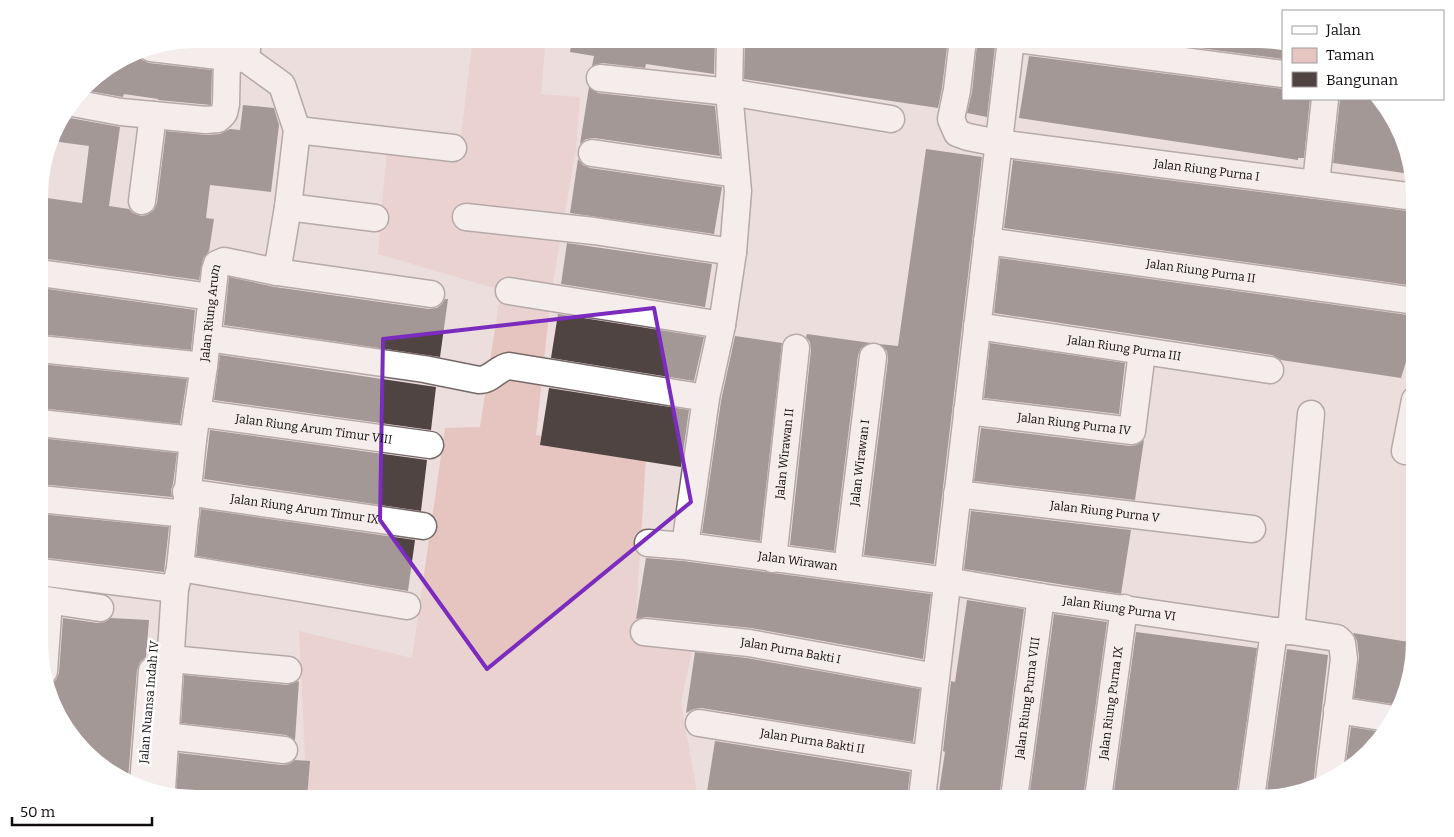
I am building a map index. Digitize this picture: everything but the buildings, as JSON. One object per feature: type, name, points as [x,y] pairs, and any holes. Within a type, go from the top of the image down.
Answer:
[{"type":"street","points":[[685,546],[706,398],[722,325],[733,252],[738,191],[729,92],[730,48]]},
{"type":"street","name":"Jalan Riung Purna I","points":[[962,48],[951,119],[958,133],[968,137],[998,143],[1406,196]]},
{"type":"street","points":[[923,789],[1010,48]]},
{"type":"street","points":[[1085,48],[1282,74]]},
{"type":"street","points":[[176,49],[240,52],[282,86],[297,130],[278,272],[431,294]]},
{"type":"street","points":[[79,104],[121,112],[206,120],[218,119],[224,113],[240,52]]},
{"type":"street","points":[[600,78],[729,92],[891,119]]},
{"type":"street","points":[[1316,183],[1325,100]]},
{"type":"street","points":[[142,201],[154,115]]},
{"type":"street","points":[[297,130],[453,148]]},
{"type":"street","points":[[592,153],[736,174]]},
{"type":"street","points":[[288,207],[375,218]]},
{"type":"street","points":[[466,217],[594,231],[733,252]]},
{"type":"street","name":"Jalan Riung Purna II","points":[[987,241],[1406,301]]},
{"type":"street","name":"Jalan Riung Arum","points":[[162,785],[171,659],[192,440],[204,366],[215,270],[217,264],[224,261],[278,272]]},
{"type":"street","points":[[48,274],[211,297]]},
{"type":"street","points":[[509,292],[722,325]]},
{"type":"street","name":"Jalan Riung Purna III","points":[[977,326],[1270,370]]},
{"type":"street","points":[[207,338],[424,369],[479,380],[487,380],[502,368],[509,366],[706,398]]},
{"type":"street","name":"Jalan Wirawan II","points":[[773,559],[796,348]]},
{"type":"street","points":[[48,350],[204,366]]},
{"type":"street","name":"Jalan Riung Purna IV","points":[[967,412],[1132,431],[1142,352]]},
{"type":"street","name":"Jalan Wirawan I","points":[[846,568],[873,357]]},
{"type":"street","name":"Jalan Riung Arum Timur VIII","points":[[197,413],[430,445]]},
{"type":"street","points":[[1253,789],[1283,631],[1311,414]]},
{"type":"street","points":[[48,424],[192,440]]},
{"type":"street","points":[[1405,451],[1406,446]]},
{"type":"street","name":"Jalan Riung Purna V","points":[[958,494],[1252,529]]},
{"type":"street","name":"Jalan Riung Arum Timur IX","points":[[48,499],[186,503],[422,526]]},
{"type":"street","name":"Jalan Wirawan","points":[[648,543],[685,546],[947,582]]},
{"type":"street","points":[[48,572],[178,579],[407,606]]},
{"type":"street","name":"Jalan Riung Purna VI","points":[[947,582],[1040,597],[1333,637],[1341,640],[1344,659],[1336,710]]},
{"type":"street","name":"Jalan Riung Purna VIII","points":[[1015,789],[1040,597]]},
{"type":"street","points":[[48,601],[100,608]]},
{"type":"street","name":"Jalan Riung Purna IX","points":[[1099,789],[1124,608]]},
{"type":"street","name":"Jalan Nuansa Indah IV","points":[[143,779],[156,620]]},
{"type":"street","name":"Jalan Purna Bakti I","points":[[644,632],[749,643],[936,677]]},
{"type":"street","points":[[171,659],[288,670]]},
{"type":"street","points":[[1330,771],[1336,710],[1385,718]]},
{"type":"street","name":"Jalan Purna Bakti II","points":[[699,723],[926,759]]},
{"type":"street","points":[[166,736],[284,750]]},
{"type":"highlighted area","points":[[654,308],[691,502],[487,669],[380,520],[383,339]]},
{"type":"green space","points":[[472,48],[545,48],[541,94],[580,97],[576,148],[551,295],[536,435],[646,456],[635,635],[694,642],[681,702],[697,790],[307,790],[299,631],[412,658],[445,428],[480,427],[501,290],[378,254],[387,146],[459,153]]}]
